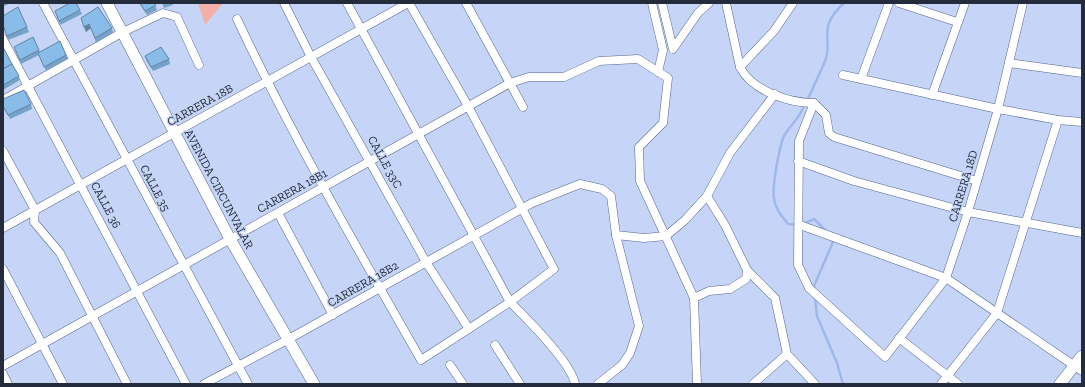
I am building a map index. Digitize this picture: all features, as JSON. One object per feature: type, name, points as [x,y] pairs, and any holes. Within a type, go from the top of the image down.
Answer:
[{"type":"main road","name":"AVENIDA CIRCUNVALAR","points":[[107,3],[230,239],[287,340],[314,384]]},
{"type":"main road","points":[[1060,384],[1078,368],[1082,356]]},
{"type":"street","name":"CALLE 35","points":[[43,3],[248,384]]},
{"type":"street","name":"CALLE 33C","points":[[284,3],[311,57],[371,160],[426,262],[469,329]]},
{"type":"street","points":[[348,3],[510,302],[534,326],[558,354],[575,384]]},
{"type":"street","points":[[237,19],[266,82],[379,288],[421,360],[510,302],[554,269],[468,106],[409,3]]},
{"type":"street","name":"CARRERA 18B","points":[[3,228],[409,3]]},
{"type":"street","points":[[466,3],[523,107]]},
{"type":"street","points":[[652,3],[663,50],[658,72],[668,78],[663,123],[639,147],[640,181],[694,298],[697,384]]},
{"type":"street","points":[[662,3],[673,49],[698,13],[710,3]]},
{"type":"street","points":[[726,3],[740,67],[744,75],[763,90],[800,103],[814,103],[826,116],[829,133],[834,137],[977,180]]},
{"type":"street","points":[[740,67],[774,31],[793,3]]},
{"type":"street","points":[[861,80],[889,3]]},
{"type":"street","points":[[898,3],[957,22]]},
{"type":"street","points":[[932,95],[965,3]]},
{"type":"street","name":"CARRERA 18D","points":[[800,225],[798,265],[809,288],[885,357],[946,278],[968,212],[998,109],[1023,3]]},
{"type":"street","points":[[3,100],[123,32],[163,13],[173,14],[177,17],[199,65]]},
{"type":"street","name":"CALLE 36","points":[[3,39],[82,184],[186,384]]},
{"type":"street","name":"CARRERA 18B1","points":[[3,366],[510,83],[529,77],[564,77],[599,61],[638,59],[658,72]]},
{"type":"street","points":[[1009,63],[1082,73]]},
{"type":"street","points":[[843,75],[998,109],[1058,120],[1082,122]]},
{"type":"street","points":[[616,235],[644,238],[666,236],[685,220],[707,196],[730,153],[775,94]]},
{"type":"street","points":[[814,103],[799,141],[798,161],[800,225],[946,278],[1078,368]]},
{"type":"street","points":[[941,384],[997,313],[1027,223],[1058,120]]},
{"type":"street","points":[[3,151],[35,210],[34,222],[60,253],[128,384]]},
{"type":"street","points":[[798,161],[854,181],[968,212],[1082,233]]},
{"type":"street","name":"CARRERA 18B2","points":[[204,384],[333,315],[522,208],[580,184],[602,189],[611,196],[616,235],[639,326],[630,353],[622,365],[598,384]]},
{"type":"street","points":[[707,196],[725,226],[747,270],[775,298],[787,354],[815,384]]},
{"type":"street","points":[[278,213],[333,315]]},
{"type":"street","points":[[3,269],[63,384]]},
{"type":"street","points":[[694,298],[709,291],[730,289],[746,279],[747,270]]},
{"type":"street","points":[[899,338],[958,384]]},
{"type":"street","points":[[495,345],[520,384]]},
{"type":"street","points":[[753,384],[787,354]]},
{"type":"street","points":[[450,365],[464,384]]},
{"type":"street","points":[[3,374],[8,384]]},
{"type":"shaded area","points":[[198,3],[223,3],[205,25]]},
{"type":"building","points":[[70,3],[76,3],[80,10],[59,21],[55,11]]},
{"type":"building","points":[[140,3],[154,3],[156,5],[145,11]]},
{"type":"building","points":[[18,7],[27,27],[7,36],[3,25],[3,16]]},
{"type":"building","points":[[98,7],[112,28],[95,38],[89,24],[84,27],[81,18]]},
{"type":"building","points":[[33,37],[39,50],[20,60],[14,47]]},
{"type":"building","points":[[60,41],[66,55],[44,67],[38,53]]},
{"type":"building","points":[[3,47],[12,64],[3,69]]},
{"type":"building","points":[[161,47],[169,59],[151,67],[145,56]]},
{"type":"building","points":[[12,64],[19,76],[3,85],[3,69]]},
{"type":"building","points":[[24,90],[31,104],[8,115],[3,106],[3,99]]},
{"type":"waterway","points":[[798,225],[788,224],[776,206],[774,185],[778,159],[783,138],[800,114],[823,66],[828,49],[827,35],[830,21],[844,3]]},
{"type":"waterway","points":[[803,224],[814,219],[826,231]]},
{"type":"waterway","points":[[815,290],[814,286],[833,242],[831,239]]},
{"type":"waterway","points":[[815,297],[817,316],[837,363],[843,384]]}]
